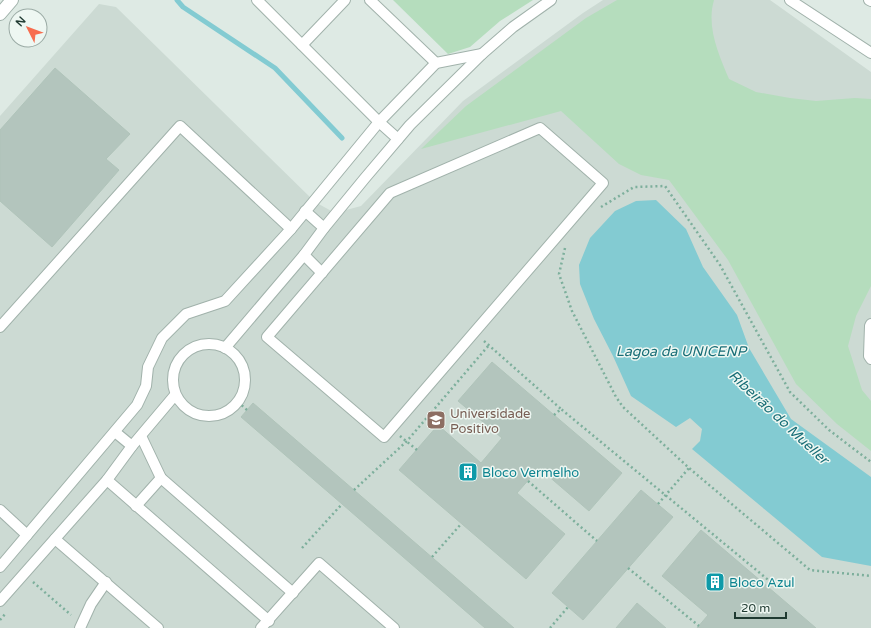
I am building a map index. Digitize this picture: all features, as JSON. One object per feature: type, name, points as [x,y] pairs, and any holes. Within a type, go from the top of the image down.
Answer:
[{"type":"street","points":[[0,14],[12,0]]},
{"type":"lane","points":[[257,0],[379,122],[398,138]]},
{"type":"lane","points":[[302,45],[344,0]]},
{"type":"lane","points":[[370,0],[436,63]]},
{"type":"lane","points":[[225,348],[304,255],[324,228],[398,138],[482,54],[513,27],[551,0]]},
{"type":"lane","points":[[790,0],[871,53]]},
{"type":"lane","points":[[0,567],[137,405],[146,386],[148,367],[162,338],[186,314],[225,301],[291,229],[379,122],[436,63],[482,54]]},
{"type":"lane","points":[[0,327],[180,126],[291,229]]},
{"type":"lane","points":[[540,128],[603,182],[384,437],[268,337],[322,273],[390,193],[540,128]]},
{"type":"lane","points":[[305,212],[324,228]]},
{"type":"lane","points":[[304,255],[322,273]]},
{"type":"lane","points":[[871,324],[869,356],[871,359]]},
{"type":"lane","points":[[204,344],[215,344],[225,348],[239,360],[243,369],[245,378],[244,388],[238,402],[225,414],[214,417],[202,417],[191,413],[182,405],[175,395],[172,384],[176,363],[193,347],[204,344]]},
{"type":"lane","points":[[0,601],[107,480],[132,446],[175,395]]},
{"type":"lane","points":[[115,432],[132,446]]},
{"type":"lane","points":[[141,436],[161,478],[293,593]]},
{"type":"lane","points":[[136,506],[161,478]]},
{"type":"lane","points":[[107,480],[265,626],[320,563],[394,628]]},
{"type":"lane","points":[[0,510],[27,535]]},
{"type":"lane","points":[[55,539],[158,628]]},
{"type":"lane","points":[[81,626],[91,604],[106,582]]},
{"type":"path","points":[[595,211],[634,186],[665,186],[720,265],[790,392],[830,430],[871,462]]},
{"type":"path","points":[[568,242],[565,248],[559,274],[572,311],[623,408],[689,468],[810,570],[871,576]]},
{"type":"path","points":[[474,332],[561,409],[772,584],[768,588]]},
{"type":"path","points":[[354,490],[407,441],[489,345]]},
{"type":"path","points":[[238,402],[247,410]]},
{"type":"path","points":[[554,415],[561,409]]},
{"type":"path","points":[[392,428],[417,450]]},
{"type":"path","points":[[658,504],[689,468]]},
{"type":"path","points":[[528,481],[597,541]]},
{"type":"path","points":[[302,548],[342,504]]},
{"type":"path","points":[[432,557],[461,524]]},
{"type":"path","points":[[628,568],[699,626]]},
{"type":"path","points":[[28,587],[33,582],[81,626]]},
{"type":"path","points":[[550,628],[568,607]]},
{"type":"path","points":[[0,620],[9,609]]},
{"type":"shaded area","name":"Universidade Positivo","points":[[603,0],[770,0],[871,72],[871,628],[0,628],[0,116],[99,4],[116,7],[315,202],[335,213],[361,206],[463,101]]},
{"type":"green space","points":[[393,0],[533,0],[500,21],[470,47],[448,54]]},
{"type":"green space","points":[[617,0],[714,0],[712,10],[713,31],[718,51],[729,79],[756,92],[816,101],[855,98],[871,99],[871,286],[856,316],[848,346],[862,390],[871,401],[871,451],[837,424],[796,384],[728,260],[669,180],[641,175],[619,164],[561,111],[421,149],[466,106],[586,18]]},
{"type":"water","name":"Lagoa da UNICENP","points":[[656,200],[686,229],[703,267],[737,315],[749,348],[791,419],[871,477],[871,566],[822,557],[692,449],[700,441],[702,429],[690,418],[676,427],[631,396],[594,319],[580,284],[579,265],[590,238],[615,211],[636,201]]},
{"type":"building","points":[[55,68],[130,134],[106,159],[119,170],[52,247],[0,201],[0,130]]},
{"type":"building","name":"Bloco Vermelho","points":[[492,362],[622,473],[589,511],[539,468],[517,493],[565,534],[526,579],[399,470],[438,425],[481,463],[502,438],[458,401]]},
{"type":"building","points":[[253,403],[514,628],[485,628],[241,417]]},
{"type":"building","points":[[641,490],[673,517],[583,620],[552,593]]},
{"type":"building","name":"Bloco Azul","points":[[701,530],[816,628],[697,628],[708,615],[662,576]]},
{"type":"building","points":[[637,603],[666,628],[616,628]]},
{"type":"waterway","name":"Ribeirão do Mueller","points":[[177,0],[183,7],[275,68],[342,138]]},
{"type":"place","name":"Universidade Positivo","points":[[436,420]]},
{"type":"place","name":"Bloco Vermelho","points":[[468,472]]},
{"type":"place","name":"Bloco Azul","points":[[715,582]]}]
